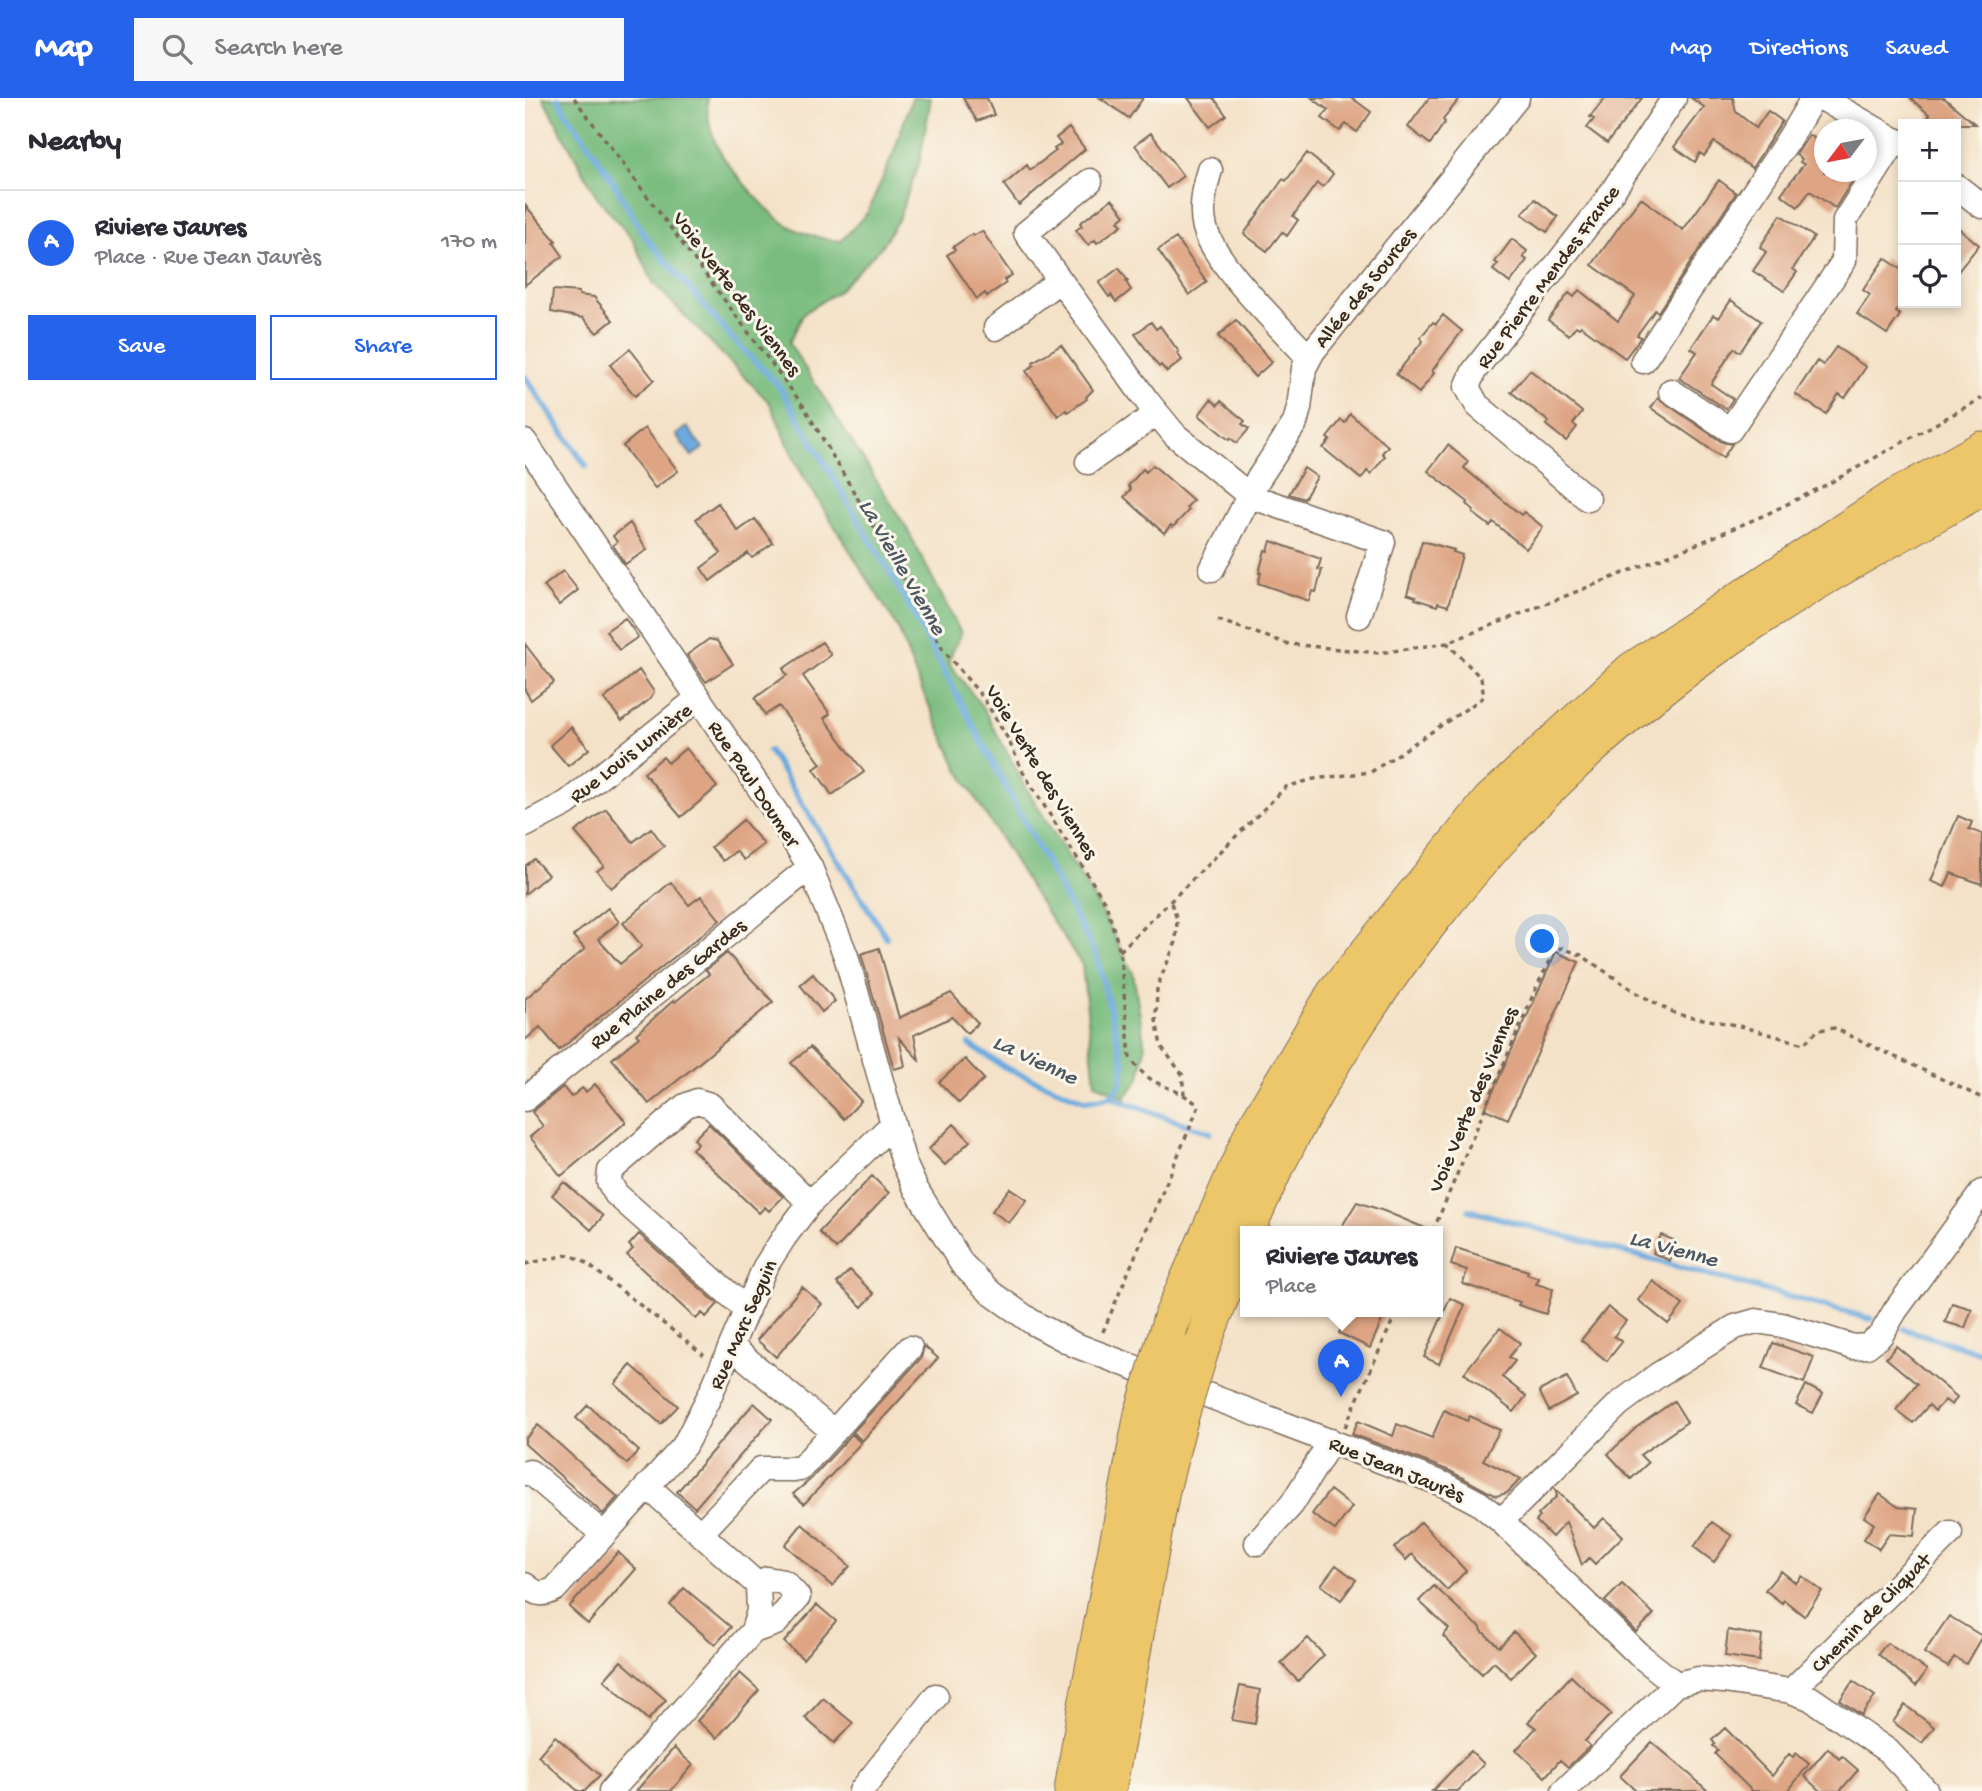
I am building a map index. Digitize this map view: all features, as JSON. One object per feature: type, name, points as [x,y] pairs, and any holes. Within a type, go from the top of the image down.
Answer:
[{"type":"highway","points":[[1073,1791],[1143,1414],[1173,1318],[1255,1131],[1335,994],[1491,801],[1632,671],[1897,497],[1982,450]]},
{"type":"highway","points":[[1248,1226],[1305,1112],[1358,1022],[1454,892],[1510,827],[1612,730],[1688,667],[1823,576],[1982,487]]},
{"type":"highway","points":[[1107,1791],[1161,1490],[1201,1347],[1240,1245]]},
{"type":"highway","points":[[1066,1791],[1085,1716]]},
{"type":"highway","points":[[1113,1791],[1114,1754]]},
{"type":"street","name":"Allée des Sources","points":[[1212,569],[1257,481],[1295,423],[1304,368],[1313,351],[1517,98]]},
{"type":"street","name":"Rue Pierre Mendes France","points":[[1588,499],[1477,405],[1467,387],[1474,371],[1604,204],[1674,98]]},
{"type":"street","points":[[1643,361],[1813,98]]},
{"type":"street","points":[[1822,98],[1898,141]]},
{"type":"street","points":[[1671,390],[1730,430],[1844,261],[1845,220],[1898,145]]},
{"type":"street","points":[[1210,170],[1204,187],[1203,209],[1206,230],[1217,253],[1309,358]]},
{"type":"street","points":[[1090,180],[1026,233],[1175,435],[1250,496],[1383,542],[1359,616]]},
{"type":"street","points":[[1961,190],[1982,206]]},
{"type":"street","points":[[996,328],[1060,281]]},
{"type":"street","points":[[1088,463],[1157,413]]},
{"type":"street","name":"Rue Paul Doumer","points":[[525,442],[777,814],[810,867],[846,956],[904,1163]]},
{"type":"street","name":"Rue Louis Lumière","points":[[525,825],[567,803],[697,699]]},
{"type":"street","name":"Rue Plaine des Gardes","points":[[525,1099],[810,867]]},
{"type":"street","points":[[747,1310],[616,1194],[609,1182],[610,1171],[685,1106],[697,1101],[710,1104],[810,1203]]},
{"type":"street","name":"Rue Marc Seguin","points":[[525,1585],[534,1593],[544,1594],[555,1589],[684,1446],[727,1358],[765,1267],[810,1203],[893,1124]]},
{"type":"street","name":"Rue Jean Jaurès","points":[[904,1163],[933,1221],[962,1265],[991,1293],[1032,1322],[1095,1353],[1338,1434],[1479,1503],[1638,1654],[1676,1684]]},
{"type":"street","points":[[1501,1521],[1619,1404],[1658,1375],[1735,1327],[1756,1321],[1782,1325],[1853,1347],[1867,1346],[1881,1335],[1895,1311],[1982,1192]]},
{"type":"street","points":[[700,1534],[761,1469],[800,1469],[910,1348]]},
{"type":"street","points":[[727,1358],[834,1432]]},
{"type":"street","points":[[1257,1543],[1292,1504],[1338,1434]]},
{"type":"street","points":[[525,1473],[530,1472],[603,1534]]},
{"type":"street","points":[[611,1791],[753,1631],[759,1611],[758,1585],[647,1486]]},
{"type":"street","name":"Chemin de Cliquat","points":[[1791,1691],[1950,1533]]},
{"type":"street","points":[[753,1631],[776,1623],[798,1597],[784,1582],[767,1579],[758,1585]]},
{"type":"street","points":[[1564,1791],[1676,1684],[1699,1679],[1791,1691],[1809,1698],[1888,1751],[1926,1791]]},
{"type":"street","points":[[861,1791],[936,1696]]},
{"type":"path","name":"Voie Verte des Viennes","points":[[573,98],[804,407],[944,651],[984,699],[1023,772],[1105,904],[1120,951],[1130,1058],[1138,1071],[1148,1079],[1184,1094]]},
{"type":"path","points":[[1218,620],[1288,644],[1340,650],[1379,653],[1447,643],[1767,514],[1826,485],[1982,398]]},
{"type":"path","points":[[1120,951],[1286,788],[1314,779],[1371,772],[1484,697],[1481,678],[1447,643]]},
{"type":"path","points":[[1095,1353],[1108,1315],[1199,1106],[1184,1094],[1182,1074],[1161,1046],[1156,1020],[1157,987],[1176,942],[1177,919],[1171,903]]},
{"type":"path","name":"Voie Verte des Viennes","points":[[1435,1226],[1536,988],[1555,950],[1562,948],[1581,955],[1637,993],[1676,1014],[1737,1025],[1804,1044],[1818,1030],[1834,1028],[1982,1098]]},
{"type":"path","points":[[525,1264],[567,1255],[581,1259],[727,1358]]},
{"type":"path","points":[[1338,1434],[1394,1317]]},
{"type":"green space","points":[[543,98],[708,98],[707,110],[719,150],[756,197],[780,220],[801,232],[841,241],[868,212],[893,154],[912,98],[931,98],[920,160],[898,220],[881,247],[837,292],[804,313],[789,343],[906,527],[961,633],[948,662],[983,708],[1028,791],[1102,912],[1133,973],[1145,1047],[1140,1077],[1125,1098],[1095,1083],[1082,965],[1037,898],[959,771],[918,681],[898,628],[799,469],[770,403],[654,284],[633,240],[597,197]]},
{"type":"water","points":[[687,427],[703,448],[692,456],[676,435]]},
{"type":"building","points":[[963,98],[987,98],[994,115],[977,121]]},
{"type":"building","points":[[1100,98],[1143,98],[1129,118]]},
{"type":"building","points":[[1188,98],[1214,98],[1226,115],[1210,127]]},
{"type":"building","points":[[1312,98],[1352,98],[1371,112],[1357,132],[1346,124],[1340,131],[1322,118],[1328,110]]},
{"type":"building","points":[[1429,98],[1460,98],[1443,120],[1445,122],[1430,144],[1408,127]]},
{"type":"building","points":[[1605,98],[1642,98],[1607,143],[1587,128],[1594,119],[1590,117]]},
{"type":"building","points":[[1691,98],[1733,98],[1736,112],[1756,128],[1768,111],[1782,121],[1752,168],[1714,142],[1704,156],[1700,153],[1695,162],[1674,147],[1704,107]]},
{"type":"building","points":[[1910,98],[1944,98],[1975,124],[1961,124],[1961,119],[1931,119],[1928,117],[1930,115]]},
{"type":"building","points":[[1069,128],[1085,149],[1019,205],[1004,185],[1027,165],[1030,170],[1056,151],[1054,149],[1061,144],[1056,138]]},
{"type":"building","points":[[1151,133],[1183,176],[1167,188],[1135,145]]},
{"type":"building","points":[[1809,135],[1814,138],[1814,182],[1852,182],[1835,208],[1810,191],[1798,207],[1781,194],[1804,164],[1796,155]]},
{"type":"building","points":[[1307,153],[1333,174],[1323,187],[1317,183],[1293,216],[1298,220],[1287,236],[1282,232],[1267,251],[1244,234],[1283,179],[1286,181]]},
{"type":"building","points":[[1719,180],[1736,193],[1658,312],[1655,310],[1637,335],[1641,337],[1625,358],[1581,326],[1576,326],[1569,335],[1548,320],[1569,293],[1574,297],[1579,290],[1618,321],[1635,296],[1592,265],[1621,224],[1641,198],[1683,230]]},
{"type":"building","points":[[1112,199],[1125,215],[1118,221],[1122,225],[1097,243],[1095,240],[1088,245],[1076,230],[1082,226],[1080,223]]},
{"type":"building","points":[[1535,199],[1558,217],[1547,232],[1522,214]]},
{"type":"building","points":[[525,205],[556,241],[554,243],[563,256],[525,285]]},
{"type":"building","points":[[1781,215],[1814,237],[1793,269],[1797,272],[1784,291],[1753,271],[1766,252],[1760,247]]},
{"type":"building","points":[[1961,230],[1979,245],[1961,268]]},
{"type":"building","points":[[982,231],[1012,275],[1004,280],[1006,283],[987,296],[985,293],[977,299],[947,255],[955,250],[953,247],[972,234],[973,236]]},
{"type":"building","points":[[1176,238],[1207,282],[1189,295],[1158,250]]},
{"type":"building","points":[[1512,239],[1527,251],[1523,257],[1527,260],[1510,283],[1493,270],[1498,264],[1495,262]]},
{"type":"building","points":[[1885,258],[1898,267],[1899,308],[1896,312],[1900,315],[1887,334],[1857,314],[1870,295],[1863,290]]},
{"type":"building","points":[[1119,268],[1131,290],[1116,302],[1099,283]]},
{"type":"building","points":[[553,290],[579,292],[579,295],[594,297],[613,320],[597,333],[583,318],[551,312]]},
{"type":"building","points":[[1731,300],[1761,321],[1740,352],[1734,348],[1711,384],[1733,399],[1726,409],[1679,378],[1697,352],[1691,348],[1713,315],[1719,318]]},
{"type":"building","points":[[1443,315],[1462,331],[1419,393],[1396,374],[1423,341],[1420,338],[1433,322],[1436,324]]},
{"type":"building","points":[[1236,320],[1272,362],[1255,377],[1218,336]]},
{"type":"building","points":[[1151,322],[1156,329],[1160,326],[1182,360],[1167,372],[1161,365],[1159,367],[1135,334]]},
{"type":"building","points":[[1061,345],[1093,390],[1087,399],[1058,416],[1026,371],[1034,365],[1033,362]]},
{"type":"building","points":[[1836,347],[1866,367],[1845,398],[1839,394],[1826,414],[1795,394],[1817,361],[1823,365]]},
{"type":"building","points":[[630,349],[654,380],[635,396],[610,365]]},
{"type":"building","points":[[1530,370],[1582,412],[1573,424],[1577,427],[1566,441],[1546,425],[1549,422],[1511,392]]},
{"type":"building","points":[[1658,398],[1722,442],[1732,444],[1723,458],[1651,408]]},
{"type":"building","points":[[1211,399],[1218,405],[1221,401],[1245,421],[1242,424],[1249,429],[1237,443],[1230,438],[1229,440],[1199,415]]},
{"type":"building","points":[[1350,414],[1388,446],[1382,453],[1385,456],[1371,474],[1367,471],[1361,479],[1323,448],[1341,420],[1345,423]]},
{"type":"building","points":[[645,428],[678,471],[655,488],[623,446]]},
{"type":"building","points":[[1448,445],[1468,462],[1464,468],[1521,515],[1524,512],[1543,527],[1526,549],[1493,522],[1490,526],[1473,513],[1474,510],[1468,502],[1428,471]]},
{"type":"building","points":[[1153,465],[1193,500],[1186,508],[1189,510],[1164,533],[1124,497],[1131,489],[1128,486],[1143,469],[1146,472]]},
{"type":"building","points":[[1304,468],[1317,477],[1304,499],[1289,494]]},
{"type":"building","points":[[718,503],[738,531],[755,519],[773,543],[752,558],[748,553],[710,581],[701,568],[721,553],[696,519]]},
{"type":"building","points":[[630,523],[647,550],[625,564],[613,545],[617,542],[613,536]]},
{"type":"building","points":[[1271,541],[1321,559],[1318,569],[1322,570],[1316,592],[1312,591],[1309,601],[1258,583],[1265,550],[1268,551]]},
{"type":"building","points":[[1422,541],[1462,555],[1448,606],[1438,603],[1437,606],[1407,594]]},
{"type":"building","points":[[563,571],[578,590],[559,605],[544,586]]},
{"type":"building","points":[[625,618],[638,637],[619,650],[606,631]]},
{"type":"building","points":[[709,639],[717,641],[733,664],[706,682],[687,655]]},
{"type":"building","points":[[822,642],[831,655],[803,676],[830,714],[824,718],[864,772],[832,795],[814,769],[821,764],[779,706],[765,715],[755,698],[787,675],[783,669]]},
{"type":"building","points":[[525,644],[554,682],[531,700],[525,690]]},
{"type":"building","points":[[639,670],[654,692],[650,699],[622,721],[604,699]]},
{"type":"building","points":[[571,727],[589,749],[568,766],[550,745]]},
{"type":"building","points":[[686,748],[717,787],[681,817],[644,773],[663,757],[668,763]]},
{"type":"building","points":[[606,809],[633,842],[651,828],[664,846],[611,888],[597,871],[604,866],[575,832]]},
{"type":"building","points":[[1958,816],[1972,822],[1969,829],[1982,834],[1982,884],[1951,873],[1945,887],[1931,881]]},
{"type":"building","points":[[743,820],[764,844],[744,860],[736,851],[723,861],[711,847]]},
{"type":"building","points":[[534,859],[548,875],[525,894],[525,866]]},
{"type":"building","points":[[671,882],[689,905],[701,896],[720,920],[559,1050],[540,1027],[525,1040],[525,999],[585,949],[573,936],[608,908],[619,922],[598,939],[620,964],[642,946],[623,923]]},
{"type":"building","points":[[879,948],[899,1018],[951,993],[978,1023],[967,1033],[952,1017],[914,1035],[919,1060],[899,1038],[905,1066],[894,1069],[861,954]]},
{"type":"building","points":[[1556,952],[1579,962],[1508,1119],[1485,1109]]},
{"type":"building","points":[[727,953],[773,1002],[649,1104],[612,1059],[639,1037],[636,1034],[674,1000],[675,1002],[709,974],[706,970]]},
{"type":"building","points":[[813,974],[835,1001],[822,1012],[800,985]]},
{"type":"building","points":[[810,1047],[861,1101],[844,1119],[791,1063]]},
{"type":"building","points":[[965,1059],[984,1079],[959,1103],[939,1082]]},
{"type":"building","points":[[595,1084],[626,1122],[561,1176],[530,1137],[543,1126],[532,1112],[563,1087],[571,1097],[582,1088],[586,1092]]},
{"type":"building","points":[[709,1124],[783,1197],[769,1211],[765,1207],[759,1213],[692,1149],[698,1143],[694,1139]]},
{"type":"building","points":[[954,1124],[970,1141],[945,1165],[929,1149]]},
{"type":"building","points":[[872,1176],[889,1193],[836,1249],[819,1232]]},
{"type":"building","points":[[564,1182],[603,1216],[591,1230],[552,1195]]},
{"type":"building","points":[[1010,1188],[1027,1200],[1009,1223],[992,1211]]},
{"type":"building","points":[[1357,1202],[1420,1226],[1342,1226]]},
{"type":"building","points":[[639,1234],[718,1304],[706,1317],[702,1313],[696,1319],[627,1255],[633,1249],[629,1245]]},
{"type":"building","points":[[1661,1235],[1678,1242],[1670,1261],[1653,1253]]},
{"type":"building","points":[[1456,1248],[1528,1271],[1527,1274],[1539,1278],[1536,1284],[1553,1289],[1546,1314],[1518,1305],[1520,1302],[1463,1284],[1467,1270],[1451,1265]]},
{"type":"building","points":[[850,1270],[874,1294],[862,1307],[837,1283]]},
{"type":"building","points":[[1653,1281],[1683,1305],[1668,1324],[1638,1300]]},
{"type":"building","points":[[802,1287],[822,1304],[776,1357],[757,1340]]},
{"type":"building","points":[[1450,1298],[1465,1305],[1439,1364],[1424,1357]]},
{"type":"building","points":[[1952,1303],[1972,1309],[1965,1328],[1945,1322]]},
{"type":"building","points":[[1608,1307],[1626,1321],[1614,1336],[1622,1342],[1607,1361],[1581,1340]]},
{"type":"building","points":[[1346,1317],[1383,1317],[1370,1348],[1339,1333]]},
{"type":"building","points":[[1500,1328],[1520,1343],[1509,1357],[1515,1361],[1502,1377],[1526,1396],[1514,1412],[1464,1373]]},
{"type":"building","points":[[1773,1343],[1814,1357],[1804,1383],[1763,1368]]},
{"type":"building","points":[[924,1346],[938,1358],[862,1441],[853,1432],[921,1358]]},
{"type":"building","points":[[1896,1346],[1957,1397],[1952,1405],[1945,1400],[1935,1411],[1929,1405],[1913,1423],[1896,1410],[1917,1384],[1886,1358]]},
{"type":"building","points":[[631,1365],[678,1406],[661,1424],[615,1384]]},
{"type":"building","points":[[1567,1377],[1577,1396],[1549,1411],[1539,1391]]},
{"type":"building","points":[[1806,1385],[1823,1394],[1813,1413],[1796,1405]]},
{"type":"building","points":[[1674,1401],[1687,1422],[1640,1455],[1648,1463],[1631,1479],[1608,1454],[1637,1427]]},
{"type":"building","points":[[754,1403],[772,1419],[695,1508],[677,1492]]},
{"type":"building","points":[[588,1405],[639,1451],[627,1464],[576,1418]]},
{"type":"building","points":[[1444,1410],[1467,1421],[1470,1416],[1500,1430],[1483,1460],[1521,1479],[1507,1493],[1496,1496],[1450,1471],[1352,1434],[1358,1421],[1393,1436],[1397,1424],[1432,1438]]},
{"type":"building","points":[[538,1425],[618,1497],[603,1514],[525,1444],[525,1439]]},
{"type":"building","points":[[852,1434],[861,1443],[804,1504],[793,1494],[811,1479]]},
{"type":"building","points":[[1555,1489],[1594,1528],[1604,1518],[1623,1536],[1595,1564],[1589,1558],[1582,1565],[1566,1522],[1552,1537],[1536,1521],[1540,1517],[1538,1515],[1557,1496]]},
{"type":"building","points":[[1330,1490],[1352,1507],[1335,1530],[1312,1514]]},
{"type":"building","points":[[1880,1494],[1898,1507],[1917,1509],[1914,1536],[1889,1534],[1879,1549],[1864,1539],[1874,1524],[1864,1517]]},
{"type":"building","points":[[1421,1522],[1466,1571],[1447,1590],[1412,1554],[1406,1560],[1394,1548]]},
{"type":"building","points":[[1712,1522],[1732,1536],[1714,1562],[1694,1547]]},
{"type":"building","points":[[802,1524],[850,1566],[832,1586],[785,1545]]},
{"type":"building","points":[[618,1552],[636,1569],[588,1624],[569,1607]]},
{"type":"building","points":[[1336,1565],[1356,1580],[1341,1600],[1321,1585]]},
{"type":"building","points":[[1781,1571],[1796,1583],[1802,1576],[1822,1591],[1804,1616],[1784,1600],[1782,1603],[1765,1590]]},
{"type":"building","points":[[1622,1584],[1654,1614],[1636,1632],[1605,1601]]},
{"type":"building","points":[[1434,1586],[1480,1626],[1499,1647],[1514,1632],[1536,1653],[1511,1678],[1494,1662],[1482,1674],[1443,1636],[1449,1629],[1419,1601]]},
{"type":"building","points":[[684,1588],[731,1627],[715,1645],[670,1605]]},
{"type":"building","points":[[817,1605],[836,1621],[803,1659],[784,1642]]},
{"type":"building","points":[[1949,1616],[1982,1636],[1966,1664],[1954,1657],[1948,1667],[1924,1653]]},
{"type":"building","points":[[1728,1630],[1762,1636],[1759,1661],[1725,1656]]},
{"type":"building","points":[[1308,1638],[1324,1655],[1298,1681],[1281,1663]]},
{"type":"building","points":[[1887,1643],[1927,1670],[1916,1686],[1878,1654]]},
{"type":"building","points":[[621,1661],[666,1700],[648,1720],[604,1680]]},
{"type":"building","points":[[740,1673],[759,1690],[717,1738],[697,1721]]},
{"type":"building","points":[[1571,1676],[1611,1714],[1585,1741],[1590,1746],[1568,1767],[1560,1760],[1545,1777],[1516,1750],[1536,1728],[1528,1722]]},
{"type":"building","points":[[1853,1681],[1875,1696],[1861,1715],[1840,1700]]},
{"type":"building","points":[[1240,1686],[1260,1690],[1255,1724],[1232,1720]]},
{"type":"building","points":[[823,1698],[853,1723],[834,1743],[805,1718]]},
{"type":"building","points":[[1905,1705],[1934,1727],[1922,1743],[1893,1722]]},
{"type":"building","points":[[1725,1728],[1772,1776],[1789,1754],[1793,1757],[1796,1753],[1809,1764],[1788,1791],[1752,1791],[1715,1754],[1718,1750],[1713,1746],[1715,1744],[1712,1740]]},
{"type":"building","points":[[555,1736],[600,1775],[585,1791],[578,1791],[538,1756]]},
{"type":"building","points":[[1652,1742],[1708,1791],[1636,1791],[1620,1776]]},
{"type":"building","points":[[674,1748],[693,1765],[671,1791],[636,1791]]},
{"type":"building","points":[[1828,1748],[1839,1759],[1842,1756],[1858,1770],[1840,1791],[1820,1791],[1804,1776]]},
{"type":"building","points":[[1471,1751],[1484,1764],[1458,1791],[1432,1791]]},
{"type":"waterway","name":"La Vieille Vienne","points":[[558,98],[606,170],[646,238],[730,336],[779,386],[907,602],[1097,957],[1124,1065],[1121,1084],[1110,1097]]},
{"type":"waterway","name":"La Vienne","points":[[525,377],[586,466]]},
{"type":"waterway","name":"La Vienne","points":[[769,751],[886,937]]},
{"type":"waterway","name":"La Vienne","points":[[969,1044],[1006,1068],[1086,1101],[1110,1097],[1210,1133]]},
{"type":"waterway","name":"La Vienne","points":[[1469,1210],[1871,1319]]},
{"type":"waterway","name":"La Vienne","points":[[1904,1329],[1982,1353]]},
{"type":"place","name":"Riviere Jaures","points":[[1341,1397]]}]
